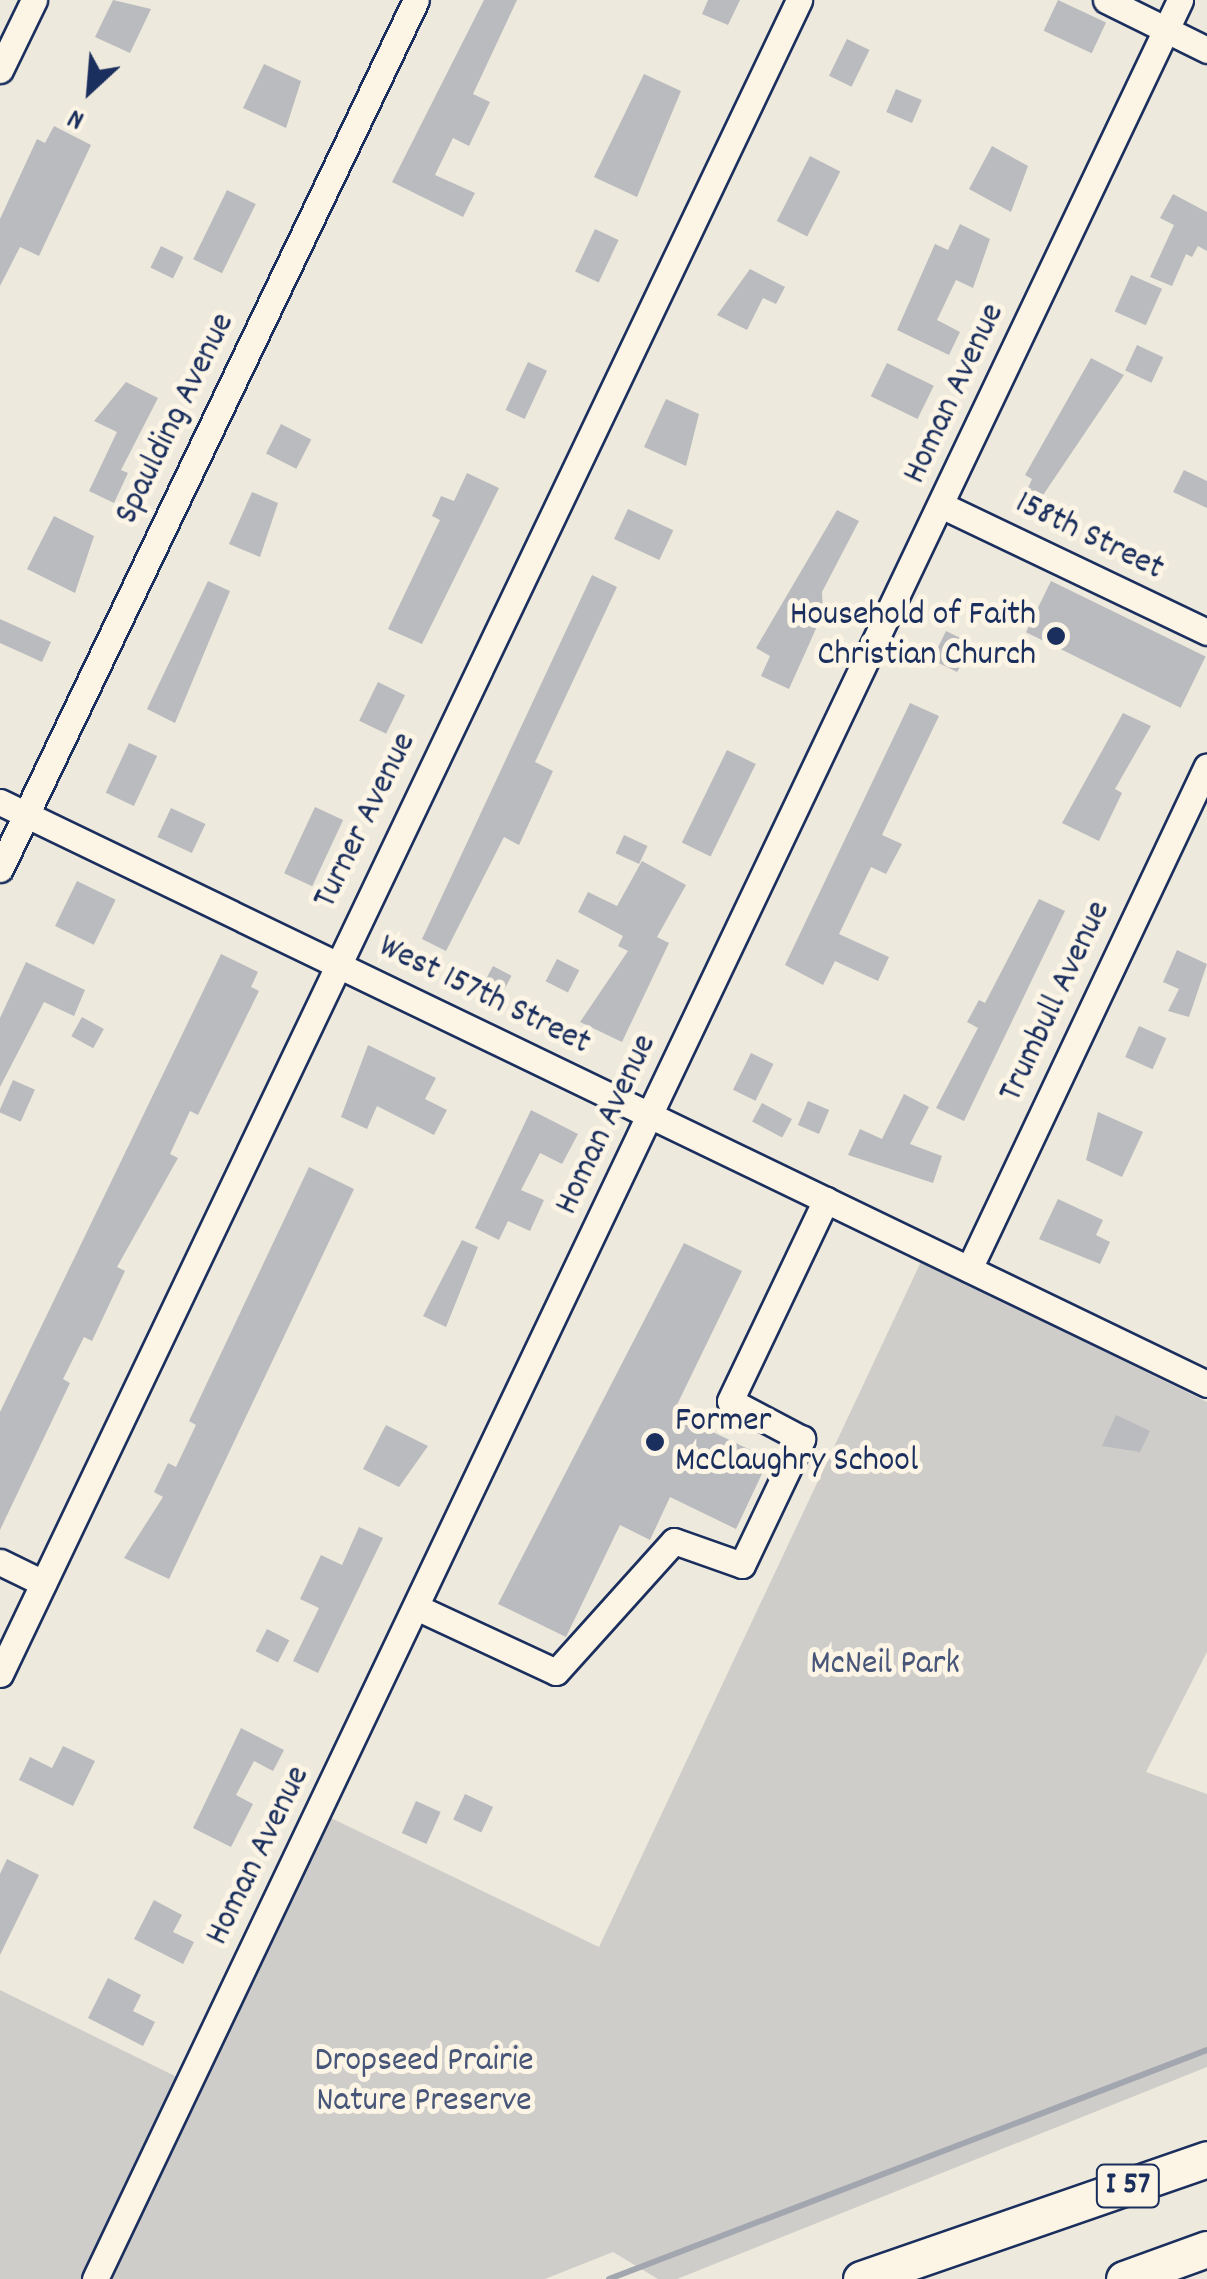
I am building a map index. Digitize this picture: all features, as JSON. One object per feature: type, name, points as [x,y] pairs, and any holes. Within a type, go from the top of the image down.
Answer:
[{"type":"highway","points":[[1048,2214],[1207,2142]]},
{"type":"highway","name":"I 57","points":[[861,2279],[1207,2158]]},
{"type":"highway","name":"I 57","points":[[1124,2279],[1207,2250]]},
{"type":"street","points":[[0,70],[11,21],[34,0]]},
{"type":"street","name":"Spaulding Avenue","points":[[0,869],[416,0]]},
{"type":"street","name":"Turner Avenue","points":[[0,1674],[799,0]]},
{"type":"street","points":[[1106,0],[1207,50]]},
{"type":"street","name":"Homan Avenue","points":[[95,2279],[1180,0]]},
{"type":"street","name":"158th Street","points":[[941,505],[1207,632]]},
{"type":"street","name":"Trumbull Avenue","points":[[969,1269],[1207,766]]},
{"type":"street","name":"West 157th Street","points":[[0,802],[1207,1384]]},
{"type":"street","points":[[416,1606],[556,1672],[674,1541],[742,1566],[802,1439],[730,1401],[826,1200]]},
{"type":"street","points":[[0,1562],[43,1583]]},
{"type":"green space","name":"Dropseed Prairie Nature Preserve","points":[[927,1249],[1105,1334],[1099,1349],[1207,1402],[1207,1652],[1146,1772],[1207,1794],[1207,2067],[677,2279],[658,2279],[613,2252],[545,2279],[110,2279],[331,1818],[599,1947]]},
{"type":"green space","points":[[0,1990],[179,2078],[84,2279],[0,2279]]},
{"type":"building","points":[[113,0],[151,9],[130,53],[95,37]]},
{"type":"building","points":[[484,0],[517,0],[473,94],[490,102],[469,146],[453,138],[435,175],[475,193],[463,217],[392,182]]},
{"type":"building","points":[[708,0],[740,0],[728,25],[702,14]]},
{"type":"building","points":[[1058,0],[1106,22],[1092,53],[1044,31]]},
{"type":"building","points":[[847,39],[869,50],[851,87],[829,76]]},
{"type":"building","points":[[264,64],[301,81],[286,128],[243,108]]},
{"type":"building","points":[[644,74],[681,91],[637,197],[594,177]]},
{"type":"building","points":[[896,89],[922,100],[912,123],[886,112]]},
{"type":"building","points":[[54,126],[91,145],[39,256],[20,247],[0,286],[0,219],[37,139],[45,143]]},
{"type":"building","points":[[992,146],[1028,166],[1011,212],[969,189]]},
{"type":"building","points":[[810,156],[840,171],[807,236],[777,221]]},
{"type":"building","points":[[227,190],[256,204],[222,273],[193,259]]},
{"type":"building","points":[[1173,194],[1207,212],[1207,251],[1198,246],[1192,257],[1186,254],[1172,286],[1150,277],[1174,225],[1160,218]]},
{"type":"building","points":[[960,224],[990,239],[973,288],[956,280],[937,320],[960,332],[949,355],[897,330],[935,244],[948,250]]},
{"type":"building","points":[[595,229],[619,240],[599,283],[575,272]]},
{"type":"building","points":[[161,246],[183,257],[173,279],[150,268]]},
{"type":"building","points":[[750,269],[785,287],[776,304],[763,298],[747,330],[717,315]]},
{"type":"building","points":[[1131,275],[1162,289],[1146,325],[1115,312]]},
{"type":"building","points":[[1137,345],[1163,357],[1151,383],[1125,370]]},
{"type":"building","points":[[1091,358],[1124,375],[1035,507],[1022,501],[1032,479],[1025,475]]},
{"type":"building","points":[[528,362],[547,371],[525,419],[506,410]]},
{"type":"building","points":[[887,363],[934,386],[918,419],[871,396]]},
{"type":"building","points":[[126,382],[158,398],[121,470],[128,473],[114,503],[89,491],[117,432],[94,421]]},
{"type":"building","points":[[666,399],[699,414],[686,466],[644,447]]},
{"type":"building","points":[[281,424],[311,439],[296,469],[266,453]]},
{"type":"building","points":[[1184,470],[1207,481],[1207,508],[1173,492]]},
{"type":"building","points":[[467,473],[499,488],[422,644],[388,629],[440,520],[432,516],[441,496],[454,501]]},
{"type":"building","points":[[252,492],[278,503],[260,557],[229,544]]},
{"type":"building","points":[[628,509],[673,530],[659,560],[614,539]]},
{"type":"building","points":[[837,510],[859,521],[822,592],[823,613],[789,689],[761,676],[770,656],[756,648]]},
{"type":"building","points":[[54,516],[94,536],[75,593],[27,569]]},
{"type":"building","points":[[592,575],[617,587],[535,762],[553,771],[519,845],[504,837],[446,951],[422,939]]},
{"type":"building","points":[[208,581],[230,591],[175,723],[147,709]]},
{"type":"building","points":[[1051,581],[1206,656],[1181,708],[1026,632]]},
{"type":"building","points":[[0,619],[51,642],[42,662],[0,643]]},
{"type":"building","points":[[946,631],[971,643],[957,672],[932,660]]},
{"type":"building","points":[[378,682],[405,695],[386,734],[359,721]]},
{"type":"building","points":[[910,703],[939,716],[882,835],[902,844],[886,874],[871,867],[839,934],[889,957],[878,981],[835,961],[823,985],[785,965]]},
{"type":"building","points":[[1123,713],[1151,726],[1115,789],[1122,793],[1099,841],[1062,823]]},
{"type":"building","points":[[129,743],[157,756],[134,806],[106,793]]},
{"type":"building","points":[[727,750],[756,764],[711,857],[682,843]]},
{"type":"building","points":[[315,807],[343,820],[312,886],[284,873]]},
{"type":"building","points":[[171,808],[205,824],[192,853],[157,837]]},
{"type":"building","points":[[624,835],[648,846],[639,864],[616,853]]},
{"type":"building","points":[[642,861],[686,885],[657,937],[669,943],[622,1042],[580,1022],[628,951],[618,946],[623,936],[578,912],[588,892],[617,906]]},
{"type":"building","points":[[77,881],[116,900],[94,945],[55,926]]},
{"type":"building","points":[[1039,899],[1065,911],[964,1121],[936,1108],[978,1028],[967,1022],[979,1000],[985,1003]]},
{"type":"building","points":[[1177,950],[1207,964],[1189,1017],[1168,1011],[1179,989],[1163,982]]},
{"type":"building","points":[[221,954],[258,972],[251,987],[259,991],[198,1115],[190,1111],[170,1154],[178,1158],[117,1267],[125,1271],[92,1341],[84,1337],[63,1379],[70,1383],[0,1530],[0,1412]]},
{"type":"building","points":[[557,959],[579,970],[568,993],[546,981]]},
{"type":"building","points":[[26,962],[85,990],[74,1016],[44,1002],[0,1087],[0,1018]]},
{"type":"building","points":[[493,966],[512,976],[500,998],[481,988]]},
{"type":"building","points":[[82,1017],[104,1029],[93,1048],[71,1036]]},
{"type":"building","points":[[1139,1026],[1166,1038],[1153,1069],[1125,1057]]},
{"type":"building","points":[[368,1045],[436,1078],[425,1099],[447,1110],[434,1135],[377,1106],[367,1129],[341,1117]]},
{"type":"building","points":[[751,1053],[773,1064],[755,1101],[733,1090]]},
{"type":"building","points":[[13,1080],[35,1090],[21,1122],[0,1113]]},
{"type":"building","points":[[904,1094],[929,1107],[910,1144],[942,1156],[933,1183],[848,1155],[860,1129],[882,1139]]},
{"type":"building","points":[[808,1101],[829,1110],[819,1134],[798,1125]]},
{"type":"building","points":[[762,1103],[792,1119],[782,1138],[752,1122]]},
{"type":"building","points":[[531,1110],[578,1134],[562,1164],[540,1153],[521,1190],[544,1200],[530,1231],[508,1221],[499,1240],[475,1228]]},
{"type":"building","points":[[1098,1112],[1143,1132],[1122,1177],[1086,1160]]},
{"type":"building","points":[[309,1167],[354,1189],[169,1579],[124,1558],[163,1497],[154,1492],[168,1463],[176,1467],[196,1425],[189,1421]]},
{"type":"building","points":[[1058,1199],[1103,1220],[1096,1235],[1110,1242],[1100,1264],[1039,1239]]},
{"type":"building","points":[[462,1240],[478,1247],[446,1327],[423,1316]]},
{"type":"building","name":"Former McClaughry School","points":[[684,1243],[742,1271],[673,1413],[769,1459],[736,1529],[670,1497],[650,1540],[620,1525],[566,1637],[498,1604]]},
{"type":"building","points":[[1116,1415],[1150,1431],[1140,1452],[1102,1446]]},
{"type":"building","points":[[386,1425],[428,1446],[399,1487],[363,1469]]},
{"type":"building","points":[[359,1527],[383,1538],[318,1673],[293,1661],[319,1608],[300,1599],[321,1555],[342,1565]]},
{"type":"building","points":[[267,1629],[289,1640],[278,1663],[256,1651]]},
{"type":"building","points":[[241,1728],[284,1750],[273,1771],[254,1761],[236,1795],[253,1804],[231,1847],[193,1828]]},
{"type":"building","points":[[63,1746],[95,1761],[73,1806],[19,1780],[30,1757],[52,1768]]},
{"type":"building","points":[[465,1794],[493,1807],[481,1832],[453,1819]]},
{"type":"building","points":[[416,1801],[441,1812],[426,1844],[402,1833]]},
{"type":"building","points":[[7,1859],[39,1875],[0,1955],[0,1874]]},
{"type":"building","points":[[154,1900],[182,1915],[173,1932],[194,1942],[183,1964],[134,1939]]},
{"type":"building","points":[[108,1978],[141,1995],[133,2011],[155,2022],[143,2046],[88,2018]]},
{"type":"waterway","points":[[609,2279],[1207,2050]]},
{"type":"place","name":"Household of Faith Christian Church","points":[[1056,636]]},
{"type":"place","name":"Former McClaughry School","points":[[655,1442]]},
{"type":"park label","name":"McNeil Park","points":[[885,1665]]}]
